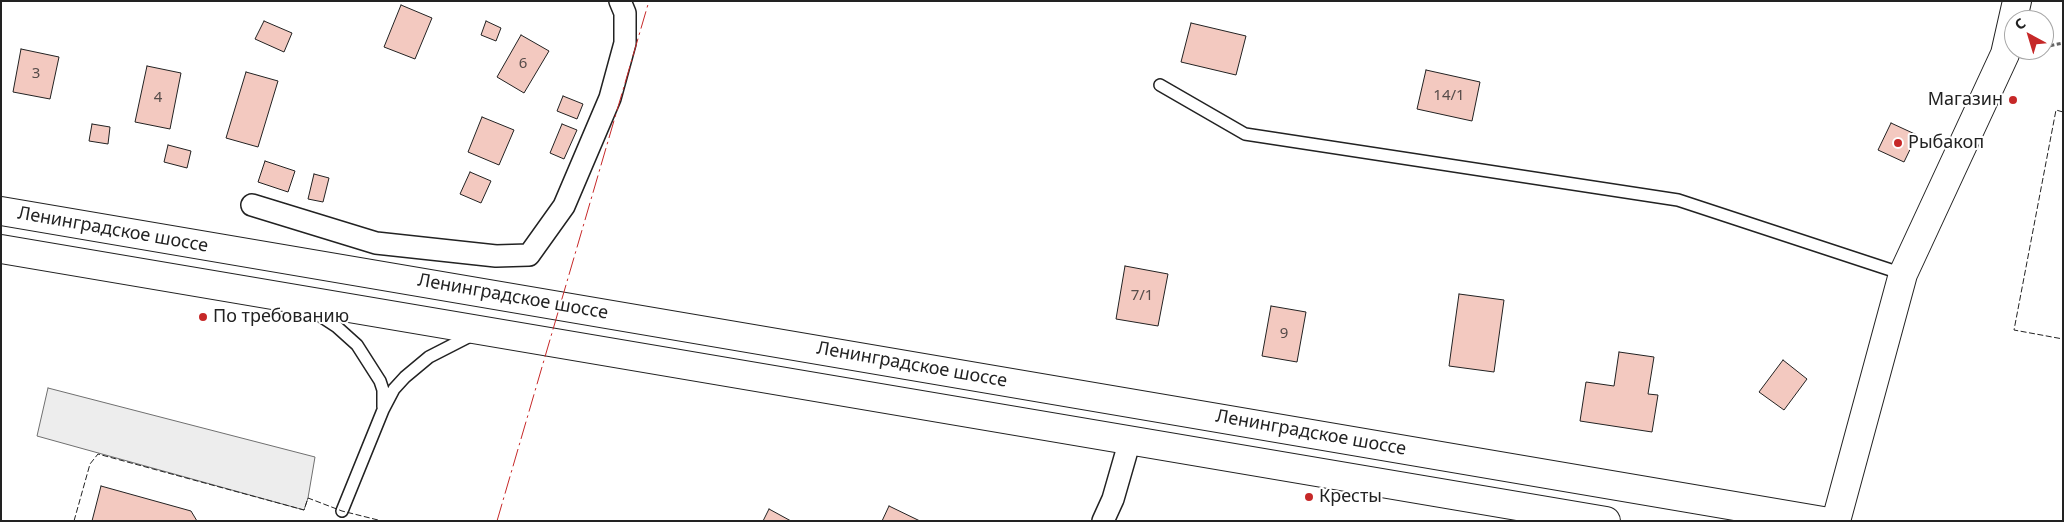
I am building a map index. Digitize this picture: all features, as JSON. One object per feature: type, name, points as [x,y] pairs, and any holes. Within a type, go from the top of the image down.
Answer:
[{"type":"main road","points":[[1836,521],[1903,274],[2005,54],[2017,1]]},
{"type":"main road","name":"Ленинградское шоссе","points":[[1,211],[1823,521]]},
{"type":"main road","name":"Ленинградское шоссе","points":[[1,249],[1606,521]]},
{"type":"street","points":[[252,205],[376,244],[496,256],[529,255],[564,206],[610,98],[625,42],[625,14],[620,1]]},
{"type":"street","points":[[368,273],[376,244]]},
{"type":"street","points":[[1103,521],[1113,499],[1130,440]]},
{"type":"lane","points":[[1160,85],[1245,134],[1678,200],[1903,274]]},
{"type":"lane","points":[[290,298],[322,316],[357,345],[384,390],[384,410]]},
{"type":"lane","points":[[342,511],[394,390],[416,367],[440,350],[483,331]]},
{"type":"shaded area","points":[[48,388],[315,457],[304,510],[37,436]]},
{"type":"building","points":[[401,5],[432,18],[415,59],[384,47]]},
{"type":"building","points":[[264,21],[292,33],[284,52],[255,39]]},
{"type":"building","points":[[486,21],[501,28],[496,41],[481,35]]},
{"type":"building","points":[[1191,23],[1246,36],[1236,75],[1181,62]]},
{"type":"building","points":[[521,35],[549,51],[524,93],[497,77]]},
{"type":"building","points":[[21,49],[59,57],[50,99],[13,92]]},
{"type":"building","points":[[147,66],[181,73],[170,129],[135,122]]},
{"type":"building","points":[[1426,70],[1480,82],[1472,121],[1417,109]]},
{"type":"building","points":[[246,72],[278,81],[258,147],[226,138]]},
{"type":"building","points":[[563,96],[583,104],[577,119],[557,111]]},
{"type":"building","points":[[482,117],[514,130],[499,165],[468,152]]},
{"type":"building","name":"Рыбакоп","points":[[1891,123],[1917,135],[1904,162],[1878,150]]},
{"type":"building","points":[[92,124],[110,127],[108,144],[89,141]]},
{"type":"building","points":[[562,124],[577,130],[564,159],[550,153]]},
{"type":"building","points":[[168,145],[191,151],[187,168],[164,162]]},
{"type":"building","points":[[265,161],[295,171],[288,192],[258,182]]},
{"type":"building","points":[[470,172],[491,181],[481,203],[460,194]]},
{"type":"building","points":[[314,174],[329,178],[323,202],[308,199]]},
{"type":"building","points":[[1125,266],[1168,274],[1158,326],[1116,319]]},
{"type":"building","points":[[1459,294],[1504,300],[1494,372],[1449,366]]},
{"type":"building","points":[[1271,306],[1306,312],[1297,362],[1262,356]]},
{"type":"building","points":[[1619,352],[1654,357],[1648,394],[1658,395],[1652,432],[1580,421],[1586,382],[1614,386]]},
{"type":"building","points":[[1783,360],[1807,379],[1784,410],[1759,392]]},
{"type":"building","points":[[101,486],[191,511],[197,521],[92,521]]},
{"type":"building","points":[[889,506],[920,521],[882,521]]},
{"type":"building","points":[[769,509],[791,521],[763,521]]},
{"type":"fence","points":[[2063,112],[2056,110],[2014,330],[2063,339]]},
{"type":"fence","points":[[74,521],[90,464],[98,454],[304,510],[308,498],[342,511],[382,521]]},
{"type":"power","points":[[497,521],[649,1]]},
{"type":"place","name":"Магазин","points":[[2013,100]]},
{"type":"place","name":"Рыбакоп","points":[[1898,143]]},
{"type":"place","name":"По требованию","points":[[203,317]]},
{"type":"place","name":"Кресты","points":[[1309,497]]}]
